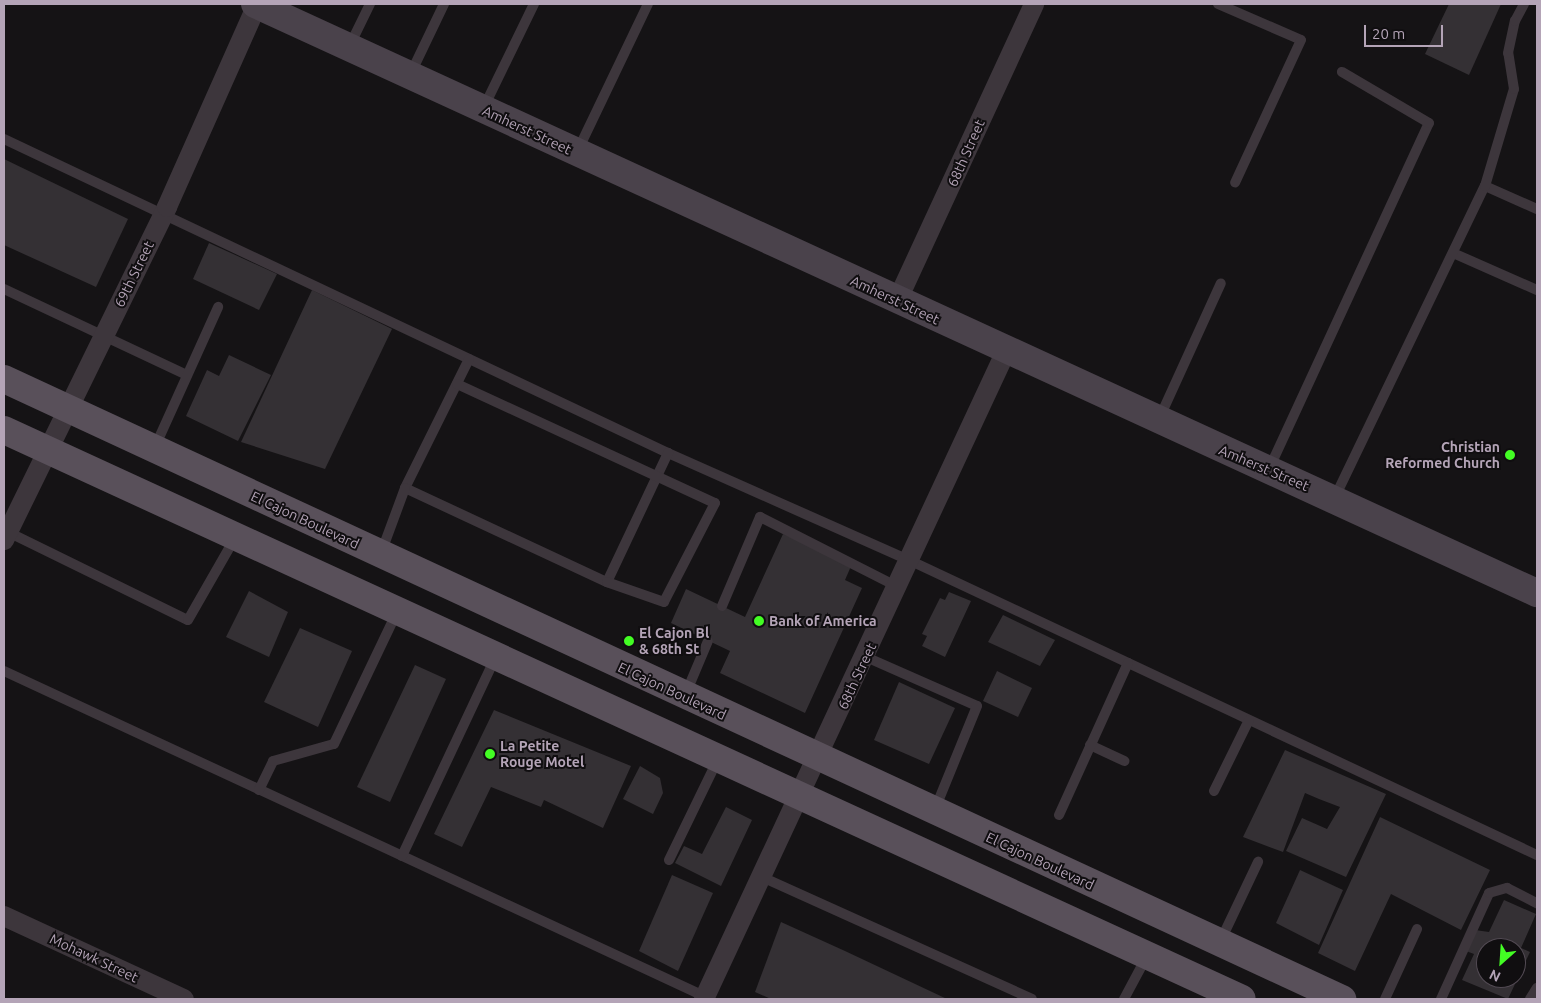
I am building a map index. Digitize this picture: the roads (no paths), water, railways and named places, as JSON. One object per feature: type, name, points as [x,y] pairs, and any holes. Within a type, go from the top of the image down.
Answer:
[{"type":"main road","name":"El Cajon Boulevard","points":[[4,379],[684,697],[1342,999]]},
{"type":"main road","points":[[4,430],[799,799],[1242,999]]},
{"type":"street","name":"Amherst Street","points":[[256,4],[290,11],[349,48],[1158,422],[1335,497],[1537,593]]},
{"type":"street","name":"69th Street","points":[[6,536],[66,409],[164,214],[256,4]]},
{"type":"street","name":"68th Street","points":[[897,301],[1034,4]]},
{"type":"street","name":"68th Street","points":[[707,998],[762,876],[899,587],[1006,351]]},
{"type":"street","name":"Mohawk Street","points":[[4,916],[184,999]]},
{"type":"lane","points":[[349,48],[370,4]]},
{"type":"lane","points":[[409,76],[444,4]]},
{"type":"lane","points":[[483,110],[534,4]]},
{"type":"lane","points":[[576,153],[648,4]]},
{"type":"lane","points":[[1218,4],[1301,40],[1235,183]]},
{"type":"lane","points":[[1335,497],[1485,186],[1514,89],[1508,53],[1515,21],[1524,4]]},
{"type":"lane","points":[[1268,470],[1429,123],[1342,72]]},
{"type":"lane","points":[[4,139],[668,453],[911,561],[1537,855]]},
{"type":"lane","points":[[1485,186],[1537,209]]},
{"type":"lane","points":[[1453,253],[1537,290]]},
{"type":"lane","points":[[1158,422],[1222,283]]},
{"type":"lane","points":[[4,289],[187,375]]},
{"type":"lane","points":[[153,449],[218,307]]},
{"type":"lane","points":[[380,555],[405,488],[469,359]]},
{"type":"lane","points":[[405,488],[607,582],[664,602],[715,504],[457,384]]},
{"type":"lane","points":[[607,582],[668,453]]},
{"type":"lane","points":[[722,606],[760,517],[899,587]]},
{"type":"lane","points":[[6,536],[188,620],[235,538]]},
{"type":"lane","points":[[259,790],[273,761],[280,756],[297,757],[334,744],[397,612]]},
{"type":"lane","points":[[684,697],[708,641]]},
{"type":"lane","points":[[866,657],[977,706],[933,812]]},
{"type":"lane","points":[[402,856],[495,658]]},
{"type":"lane","points":[[1059,815],[1128,663]]},
{"type":"lane","points":[[4,671],[707,998]]},
{"type":"lane","points":[[1214,791],[1248,720]]},
{"type":"lane","points":[[1090,745],[1125,761]]},
{"type":"lane","points":[[669,860],[717,760]]},
{"type":"lane","points":[[1220,943],[1258,862]]},
{"type":"lane","points":[[762,876],[1032,999]]},
{"type":"lane","points":[[1441,999],[1489,893],[1507,888],[1537,903]]},
{"type":"lane","points":[[1385,999],[1417,929]]},
{"type":"lane","points":[[1124,999],[1146,956]]},
{"type":"lane","points":[[1530,999],[1537,988]]},
{"type":"place","name":"Christian Reformed Church","points":[[1510,455]]},
{"type":"place","name":"Bank of America","points":[[759,621]]},
{"type":"place","name":"El Cajon Bl & 68th St","points":[[629,641]]},
{"type":"place","name":"La Petite Rouge Motel","points":[[490,754]]}]
